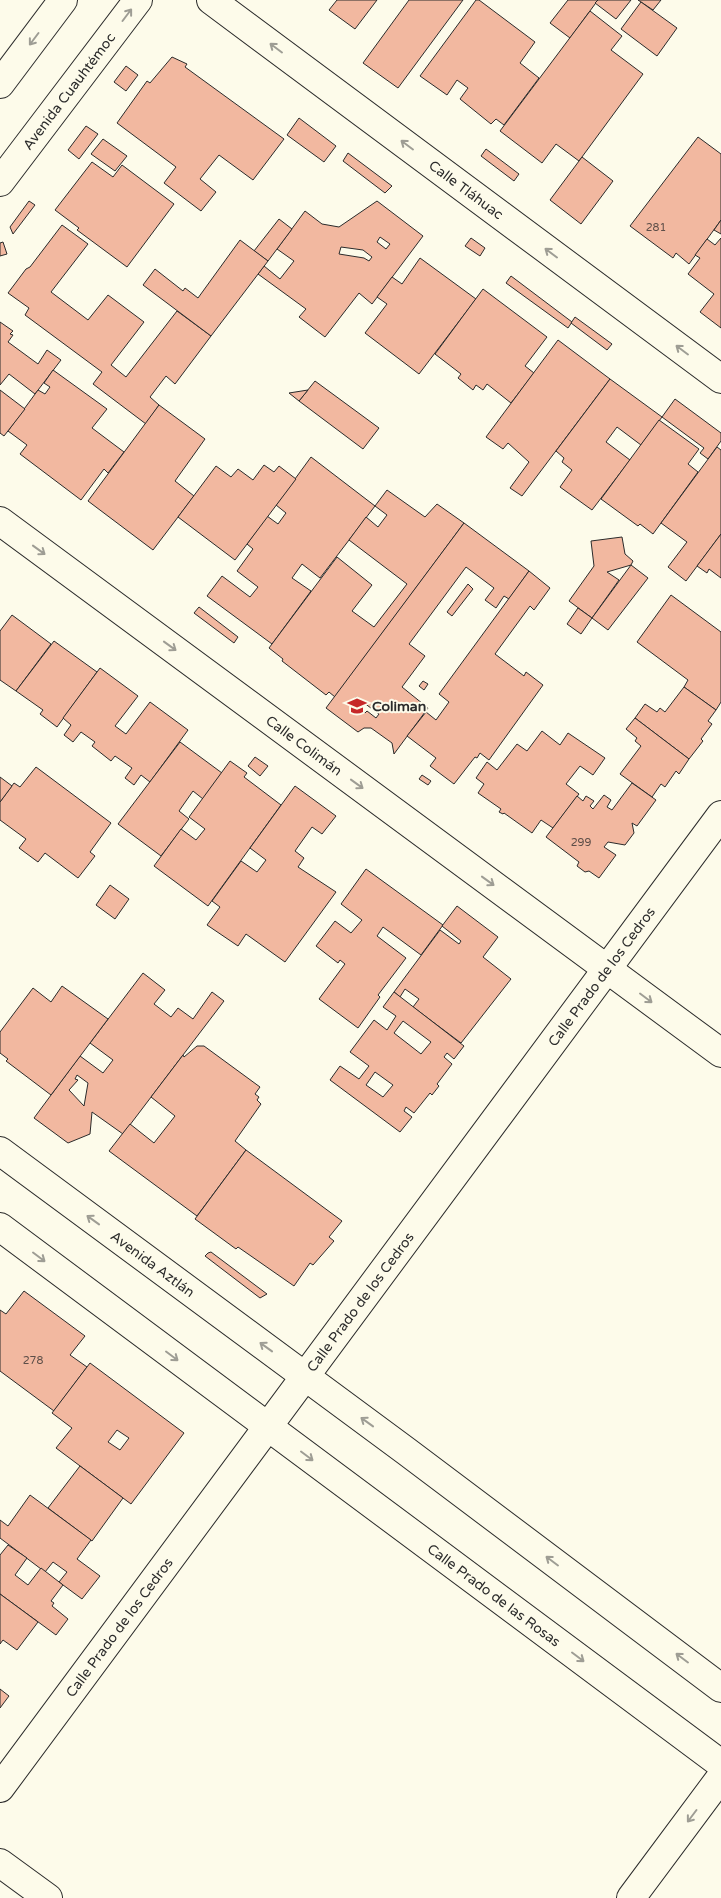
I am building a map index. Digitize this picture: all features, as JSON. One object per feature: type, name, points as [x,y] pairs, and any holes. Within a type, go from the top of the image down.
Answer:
[{"type":"street","points":[[0,84],[63,0]]},
{"type":"street","name":"Avenida Cuauhtémoc","points":[[0,182],[138,0]]},
{"type":"street","name":"Calle Tláhuac","points":[[211,0],[721,378]]},
{"type":"street","name":"Calle Colimán","points":[[0,521],[721,1053]]},
{"type":"street","name":"Calle Prado de los Cedros","points":[[0,1788],[721,815]]},
{"type":"street","name":"Avenida Aztlán","points":[[0,1151],[305,1376]]},
{"type":"street","points":[[0,1228],[268,1427]]},
{"type":"street","points":[[305,1376],[721,1688]]},
{"type":"street","name":"Calle Prado de las Rosas","points":[[268,1427],[721,1764]]},
{"type":"street","points":[[631,1898],[721,1777]]},
{"type":"street","points":[[0,1863],[48,1898]]},
{"type":"building","points":[[337,0],[377,0],[355,29],[329,10]]},
{"type":"building","points":[[409,0],[463,0],[398,88],[363,63]]},
{"type":"building","points":[[476,0],[479,0],[535,42],[520,63],[539,78],[504,125],[496,119],[491,124],[460,99],[468,88],[457,80],[447,95],[420,76]]},
{"type":"building","points":[[568,0],[598,0],[570,38],[550,23]]},
{"type":"building","points":[[598,0],[631,0],[616,19],[595,3]]},
{"type":"building","points":[[638,0],[661,0],[653,10]]},
{"type":"building","points":[[641,2],[677,28],[657,56],[621,29]]},
{"type":"building","points":[[590,11],[622,36],[611,50],[643,74],[579,161],[556,144],[542,163],[500,131]]},
{"type":"building","points":[[172,57],[187,64],[185,67],[284,139],[253,180],[219,155],[200,179],[216,192],[201,211],[164,183],[176,167],[117,123],[147,81],[150,83]]},
{"type":"building","points":[[126,66],[138,75],[126,91],[114,82]]},
{"type":"building","points":[[299,118],[336,146],[324,162],[287,135]]},
{"type":"building","points":[[86,126],[98,134],[79,159],[68,150]]},
{"type":"building","points":[[698,137],[721,154],[721,220],[689,264],[676,253],[673,258],[630,226]]},
{"type":"building","points":[[103,139],[127,156],[115,171],[91,154]]},
{"type":"building","points":[[486,149],[519,174],[514,181],[481,156]]},
{"type":"building","points":[[348,153],[392,186],[385,193],[343,161]]},
{"type":"building","points":[[582,157],[613,181],[581,224],[550,200]]},
{"type":"building","points":[[92,162],[113,177],[122,165],[174,204],[127,267],[77,230],[79,228],[55,210]]},
{"type":"building","points":[[29,201],[35,205],[13,234],[10,227]]},
{"type":"building","points":[[377,201],[423,236],[372,304],[359,293],[325,337],[299,317],[306,309],[258,274],[264,266],[280,279],[294,261],[277,249],[305,211],[322,224],[339,227]],"holes":[[[380,237],[390,244],[386,249],[377,242]],[[341,247],[363,250],[372,257],[369,261],[364,258],[339,254]]]},
{"type":"building","points":[[279,219],[292,229],[268,261],[254,251]]},
{"type":"building","points":[[721,220],[721,234],[714,230]]},
{"type":"building","points":[[62,225],[88,244],[51,292],[88,320],[108,295],[144,322],[111,365],[126,377],[177,311],[211,336],[175,384],[166,376],[150,397],[159,405],[146,424],[93,384],[102,372],[25,315],[29,308],[8,293]]},
{"type":"building","points":[[471,238],[485,248],[480,256],[465,246]]},
{"type":"building","points":[[721,238],[721,328],[700,312],[714,294],[688,274],[700,258],[695,255],[707,239],[715,245]]},
{"type":"building","points":[[240,240],[268,261],[211,336],[143,285],[155,269],[183,291],[185,288],[198,298]]},
{"type":"building","points":[[3,242],[7,254],[0,256],[0,243]]},
{"type":"building","points":[[420,258],[476,299],[419,374],[365,333],[387,304],[377,297],[392,277],[402,284]]},
{"type":"building","points":[[511,276],[572,322],[568,328],[506,283]]},
{"type":"building","points":[[483,289],[547,337],[525,366],[534,373],[511,403],[487,384],[483,390],[476,385],[473,390],[458,378],[461,374],[435,354]]},
{"type":"building","points":[[575,317],[612,344],[607,350],[571,323]]},
{"type":"building","points":[[0,322],[13,331],[10,334],[13,335],[8,342],[38,364],[47,350],[61,360],[35,394],[9,374],[0,385]]},
{"type":"building","points":[[558,340],[610,379],[522,496],[510,488],[529,462],[508,443],[503,449],[486,437]]},
{"type":"building","points":[[53,370],[107,409],[92,428],[124,452],[108,473],[104,469],[81,500],[20,454],[27,445],[8,431],[38,390],[45,394],[50,387],[44,383]]},
{"type":"building","points":[[610,379],[662,417],[641,445],[617,427],[606,442],[630,460],[592,510],[560,487],[572,470],[562,462],[564,458],[556,451]]},
{"type":"building","points":[[315,381],[379,428],[363,449],[299,401]]},
{"type":"building","points":[[0,390],[25,409],[4,436],[0,433]]},
{"type":"building","points":[[308,390],[299,401],[289,393]]},
{"type":"building","points":[[675,399],[721,433],[721,441],[708,459],[700,453],[704,448],[662,417]]},
{"type":"building","points":[[159,405],[205,439],[175,481],[194,496],[153,550],[88,501]]},
{"type":"building","points":[[659,420],[699,449],[688,464],[698,472],[653,534],[640,524],[638,526],[601,499]]},
{"type":"building","points":[[717,447],[721,450],[721,534],[686,581],[668,567],[687,542],[661,523]]},
{"type":"building","points":[[311,457],[375,506],[320,578],[302,564],[292,578],[311,591],[272,644],[207,596],[222,576],[250,597],[258,587],[237,571],[253,549],[247,544],[267,516],[278,524],[286,513],[276,505]]},
{"type":"building","points":[[264,465],[274,472],[279,466],[296,479],[235,560],[178,517],[216,466],[231,477],[238,469],[253,480]]},
{"type":"building","points":[[387,490],[425,517],[437,504],[464,523],[335,697],[329,692],[326,695],[282,661],[283,659],[269,648],[337,557],[372,585],[352,611],[374,627],[407,584],[349,540],[366,517],[378,527],[387,515],[375,506]]},
{"type":"building","points":[[464,523],[529,571],[509,599],[504,596],[496,608],[485,600],[494,588],[466,567],[409,644],[425,656],[402,687],[428,708],[394,754],[392,743],[371,728],[364,728],[358,732],[326,708]],"holes":[[[356,697],[379,714],[376,718],[351,703]]]},
{"type":"building","points":[[721,534],[721,578],[709,569],[707,573],[697,566]]},
{"type":"building","points":[[622,537],[625,554],[633,561],[631,565],[607,572],[619,580],[592,618],[569,601],[594,566],[591,541]]},
{"type":"building","points":[[631,565],[648,578],[608,630],[592,618]]},
{"type":"building","points":[[529,571],[550,588],[534,610],[530,606],[495,654],[524,676],[526,672],[543,685],[489,760],[480,753],[454,784],[430,766],[436,758],[407,736],[426,712],[436,720],[449,702],[439,694]]},
{"type":"building","points":[[468,584],[473,589],[452,616],[447,612]]},
{"type":"building","points":[[671,595],[721,632],[721,702],[716,710],[684,687],[688,680],[637,642]]},
{"type":"building","points":[[199,607],[238,637],[234,643],[194,613]]},
{"type":"building","points":[[578,608],[592,618],[581,634],[567,624]]},
{"type":"building","points":[[12,615],[51,644],[16,691],[0,680],[0,631]]},
{"type":"building","points":[[54,641],[97,672],[57,727],[40,714],[43,710],[16,691]]},
{"type":"building","points":[[100,668],[138,696],[115,726],[126,734],[150,702],[188,730],[150,782],[141,775],[134,785],[125,778],[132,768],[115,756],[111,761],[92,746],[95,742],[81,732],[73,742],[64,735],[71,725],[63,718]]},
{"type":"building","points":[[423,681],[428,684],[424,690],[419,686]]},
{"type":"building","points":[[684,687],[716,710],[708,721],[712,724],[701,739],[703,741],[689,759],[635,718],[645,704],[657,712],[660,708],[665,712]]},
{"type":"building","points":[[635,718],[689,759],[679,774],[676,771],[665,787],[661,784],[652,797],[620,774],[641,746],[635,741],[637,738],[626,729]]},
{"type":"building","points":[[542,731],[560,745],[568,733],[605,758],[593,775],[580,766],[566,784],[579,794],[553,828],[541,820],[532,833],[504,813],[499,812],[501,809],[478,793],[484,784],[476,778],[487,762],[497,770],[517,744],[527,751]]},
{"type":"building","points":[[180,742],[222,773],[203,799],[193,791],[179,811],[189,819],[161,856],[118,824]]},
{"type":"building","points":[[255,757],[268,766],[260,776],[248,766]]},
{"type":"building","points":[[230,761],[247,773],[244,777],[281,805],[208,906],[154,866],[181,829],[196,840],[205,829],[189,817]]},
{"type":"building","points":[[36,767],[111,823],[90,852],[95,856],[78,878],[45,853],[38,862],[19,848],[26,839],[0,820],[0,802],[14,783],[20,787]]},
{"type":"building","points":[[422,775],[431,781],[428,785],[419,779]]},
{"type":"building","points":[[0,777],[12,786],[0,802]]},
{"type":"building","points":[[632,783],[656,800],[637,826],[632,823],[634,833],[625,845],[608,842],[604,847],[616,855],[599,878],[577,866],[579,862],[546,837],[577,796],[583,801],[586,796],[594,801],[590,806],[593,809],[604,795],[611,800],[607,807],[612,810]]},
{"type":"building","points":[[295,786],[336,816],[322,834],[312,827],[295,851],[304,858],[298,867],[336,892],[285,962],[246,934],[238,946],[207,925],[220,907],[212,901],[241,861],[257,872],[266,860],[250,848]]},
{"type":"building","points":[[366,869],[443,925],[421,955],[383,927],[377,936],[406,958],[378,995],[380,997],[358,1028],[319,999],[345,964],[340,960],[338,963],[316,946],[335,921],[351,933],[362,920],[341,904]]},
{"type":"building","points":[[110,885],[129,899],[115,919],[96,905]]},
{"type":"building","points":[[457,906],[498,937],[483,957],[511,979],[461,1043],[413,1007],[419,999],[405,989],[400,997],[394,992],[440,930],[459,944],[461,941],[442,926]]},
{"type":"building","points":[[143,973],[165,990],[154,1004],[171,1017],[178,1008],[193,1019],[212,992],[224,1001],[123,1134],[92,1112],[90,1134],[68,1143],[34,1118],[80,1056],[103,1073],[113,1060],[90,1043]],"holes":[[[77,1075],[88,1083],[84,1106],[69,1090],[78,1080],[75,1079]]]},
{"type":"building","points":[[62,986],[108,1019],[51,1095],[6,1061],[8,1059],[0,1053],[0,1032],[33,988],[51,1002]]},
{"type":"building","points":[[394,992],[464,1046],[454,1059],[447,1053],[444,1057],[452,1064],[437,1084],[439,1086],[432,1095],[430,1093],[414,1113],[406,1107],[404,1111],[412,1117],[400,1132],[330,1080],[340,1066],[359,1079],[369,1066],[350,1052],[374,1020],[387,1030],[396,1016],[383,1007]],"holes":[[[403,1021],[431,1042],[421,1054],[394,1033]],[[375,1072],[393,1085],[383,1097],[366,1085]]]},
{"type":"building","points":[[197,1046],[204,1046],[260,1087],[255,1094],[259,1097],[257,1100],[261,1104],[235,1141],[246,1150],[197,1216],[109,1151],[130,1124],[154,1143],[175,1116],[151,1097],[183,1055],[184,1057]]},
{"type":"building","points":[[246,1150],[342,1221],[329,1237],[334,1241],[313,1265],[310,1263],[294,1286],[238,1247],[236,1249],[195,1219]]},
{"type":"building","points":[[211,1252],[267,1294],[260,1298],[205,1256]]},
{"type":"building","points":[[24,1291],[85,1336],[70,1355],[87,1367],[54,1411],[0,1371],[0,1310],[6,1314]]},
{"type":"building","points":[[90,1363],[184,1433],[131,1504],[56,1448],[72,1428],[52,1413]],"holes":[[[117,1430],[129,1438],[120,1450],[108,1442]]]},
{"type":"building","points":[[80,1466],[123,1498],[92,1541],[48,1508]]},
{"type":"building","points":[[30,1495],[91,1540],[77,1559],[100,1576],[82,1599],[59,1582],[67,1572],[53,1562],[45,1572],[0,1538],[0,1520],[8,1526]]},
{"type":"building","points":[[8,1545],[27,1558],[15,1575],[28,1585],[41,1568],[63,1585],[51,1601],[54,1603],[52,1606],[68,1619],[56,1635],[0,1594],[0,1555]]},
{"type":"building","points":[[0,1594],[38,1622],[17,1650],[3,1640],[0,1644]]},
{"type":"building","points":[[0,1689],[9,1696],[0,1708]]},
{"type":"place","name":"Coliman","points":[[357,706]]}]
